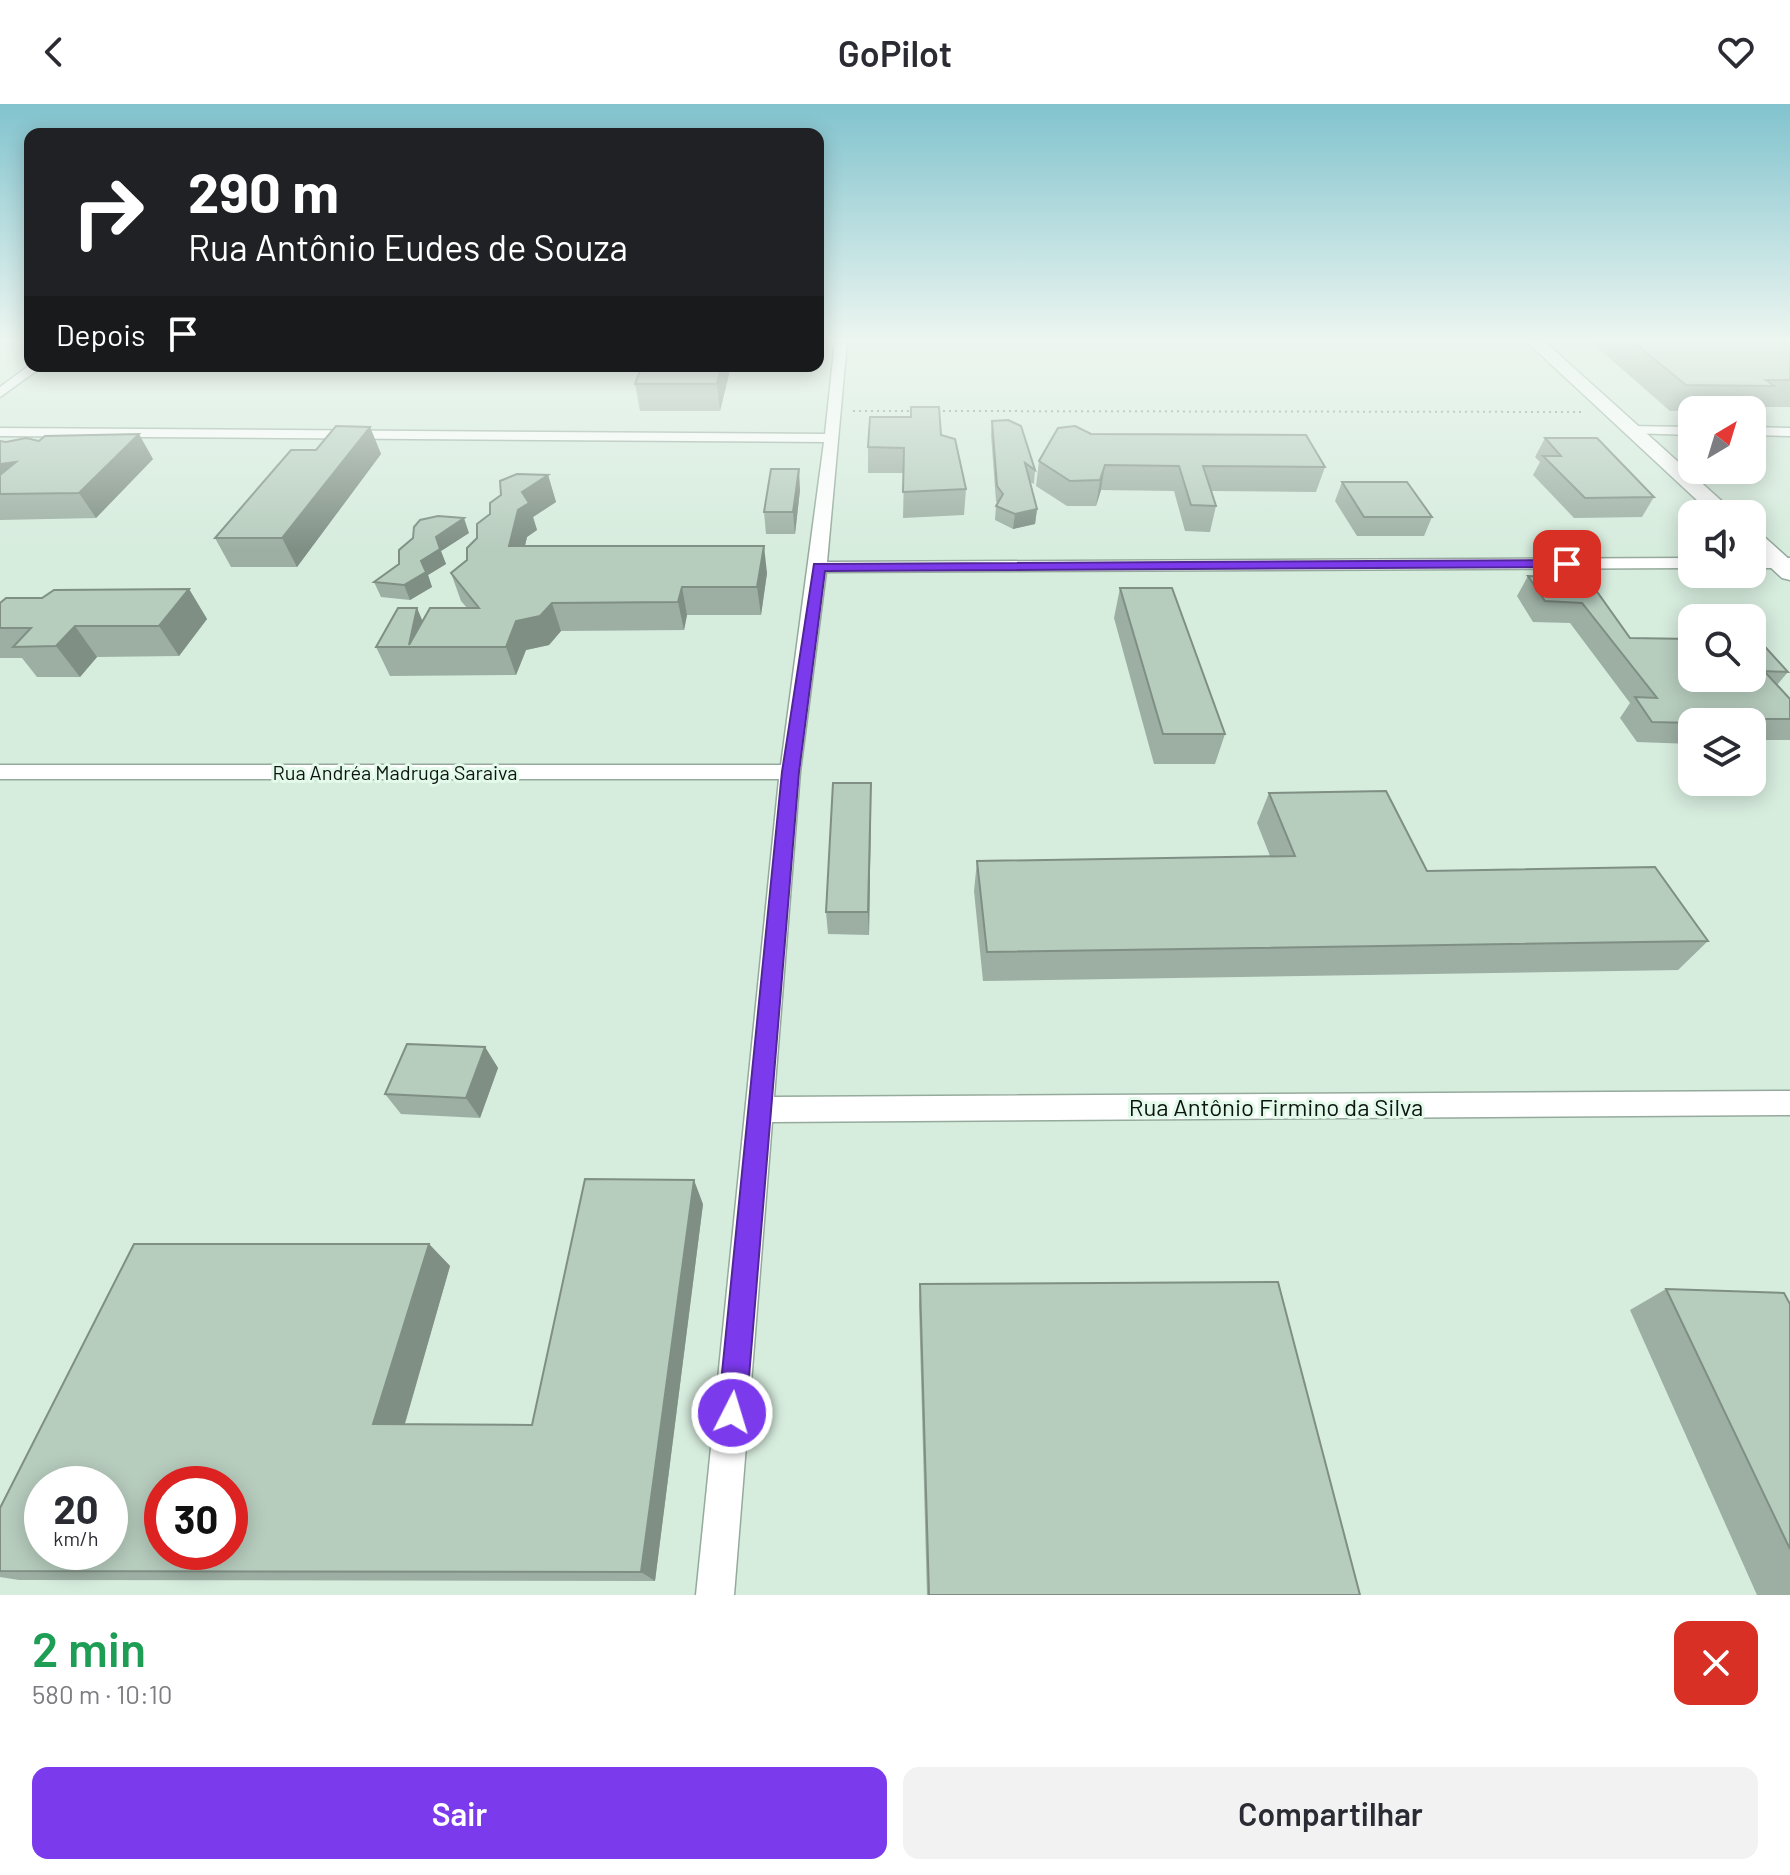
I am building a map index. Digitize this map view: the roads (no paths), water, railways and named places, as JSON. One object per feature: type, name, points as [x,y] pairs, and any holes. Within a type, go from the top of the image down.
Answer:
[{"type":"street","points":[[715,1595],[790,772],[818,567],[834,411]]},
{"type":"street","points":[[1611,411],[1710,500]]},
{"type":"street","points":[[1633,411],[1678,451]]},
{"type":"street","points":[[1631,429],[1678,431]]},
{"type":"street","points":[[1766,431],[1790,432]]},
{"type":"street","points":[[0,432],[831,438]]},
{"type":"street","points":[[1715,484],[1733,500]]},
{"type":"street","points":[[1766,535],[1787,562]]},
{"type":"street","points":[[1766,548],[1787,562]]},
{"type":"street","points":[[1766,563],[1787,562]]},
{"type":"street","points":[[818,567],[1678,563]]},
{"type":"street","name":"Rua Andréa Madruga Saraiva","points":[[0,772],[790,772]]},
{"type":"street","name":"Rua Antônio Firmino da Silva","points":[[761,1110],[1790,1103]]}]
